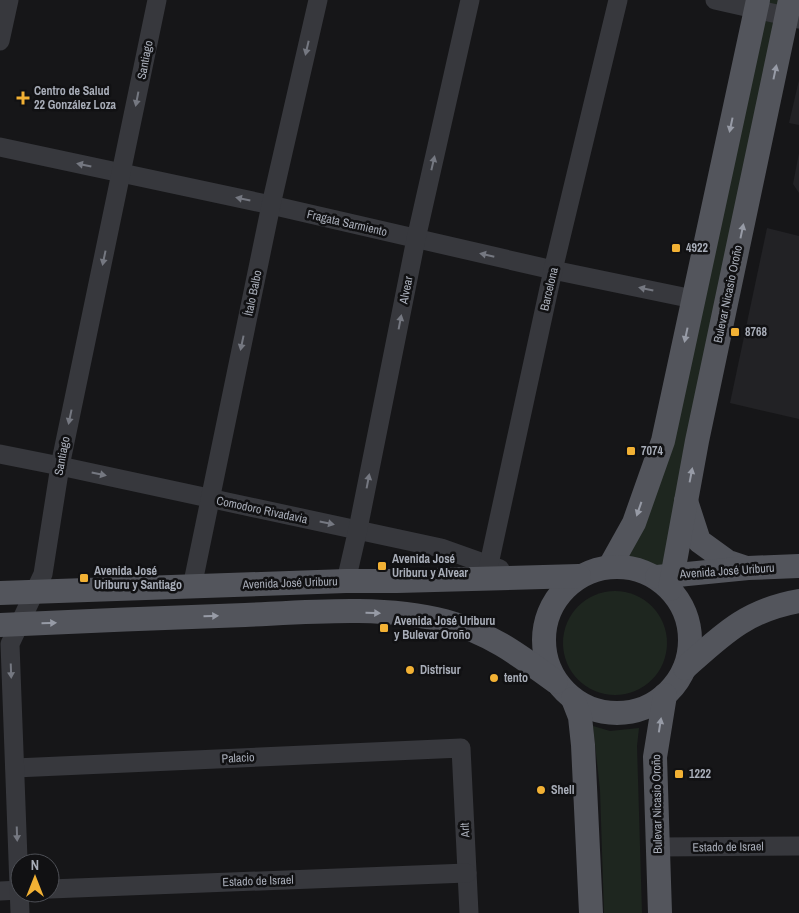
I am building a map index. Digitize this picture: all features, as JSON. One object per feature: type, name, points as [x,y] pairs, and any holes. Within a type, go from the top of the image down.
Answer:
[{"type":"main road","points":[[610,566],[634,523],[663,441],[757,4]]},
{"type":"main road","name":"Bulevar Nicasio Oroño","points":[[666,580],[686,500],[792,12]]},
{"type":"main road","points":[[686,500],[699,541],[728,562],[748,568]]},
{"type":"main road","points":[[9,625],[334,611],[409,615],[444,621],[484,634],[513,650],[556,682],[573,699],[596,710],[621,713],[644,708],[665,695],[677,683],[685,668],[690,635],[681,604],[666,580],[639,569],[624,566],[610,566],[579,576],[552,605],[544,631],[545,657],[556,682]]},
{"type":"main road","name":"Avenida José Uriburu","points":[[666,580],[748,568],[799,566]]},
{"type":"main road","name":"Avenida José Uriburu","points":[[0,593],[346,581],[397,581],[487,572],[521,577],[579,576]]},
{"type":"main road","points":[[685,668],[728,631],[758,612],[799,601]]},
{"type":"main road","name":"Bulevar Nicasio Oroño","points":[[660,913],[655,757],[665,695]]},
{"type":"main road","points":[[573,699],[580,717],[583,745],[590,851],[591,913]]},
{"type":"street","points":[[0,41],[8,0]]},
{"type":"street","name":"Santiago","points":[[18,853],[9,625],[33,592],[43,574],[60,466],[157,0]]},
{"type":"street","name":"Ítalo Balbo","points":[[192,587],[271,205],[318,0]]},
{"type":"street","name":"Alvear","points":[[346,581],[416,239],[470,0]]},
{"type":"street","name":"Barcelona","points":[[487,572],[553,270],[618,0]]},
{"type":"street","points":[[715,0],[757,4],[792,12]]},
{"type":"street","name":"Fragata Sarmiento","points":[[0,147],[271,205],[553,270],[693,299]]},
{"type":"street","name":"Comodoro Rivadavia","points":[[0,454],[441,548],[487,572]]},
{"type":"street","name":"Palacio","points":[[15,768],[461,748]]},
{"type":"street","name":"Arlt","points":[[461,748],[469,913]]},
{"type":"street","name":"Estado de Israel","points":[[658,847],[799,846]]},
{"type":"street","name":"Estado de Israel","points":[[60,889],[467,873]]},
{"type":"shaded area","points":[[758,0],[790,0],[672,575],[656,577],[639,569],[625,566],[610,566],[634,523]]},
{"type":"shaded area","points":[[799,80],[799,125],[789,123]]},
{"type":"shaded area","points":[[799,153],[799,193],[793,184]]},
{"type":"shaded area","points":[[767,228],[799,236],[799,419],[730,403]]},
{"type":"shaded area","points":[[615,591],[635,595],[644,599],[652,606],[659,614],[663,623],[667,643],[663,663],[659,672],[652,680],[644,687],[635,691],[615,695],[595,691],[586,687],[578,680],[571,672],[567,663],[563,643],[567,623],[571,614],[578,606],[586,599],[595,595]]},
{"type":"shaded area","points":[[593,726],[610,731],[639,728],[637,746],[642,913],[604,913],[600,790]]},
{"type":"place","name":"Centro de Salud 22 González Loza","points":[[23,98]]},
{"type":"place","name":"4922","points":[[676,248]]},
{"type":"place","name":"8768","points":[[735,332]]},
{"type":"place","name":"7074","points":[[631,451]]},
{"type":"place","name":"Avenida José Uriburu y Alvear","points":[[382,566]]},
{"type":"place","name":"Avenida José Uriburu y Santiago","points":[[84,578]]},
{"type":"place","name":"Avenida José Uriburu y Bulevar Oroño","points":[[384,628]]},
{"type":"place","name":"Distrisur","points":[[410,670]]},
{"type":"place","name":"tento","points":[[494,678]]},
{"type":"place","name":"1222","points":[[679,774]]},
{"type":"place","name":"Shell","points":[[541,790]]}]
